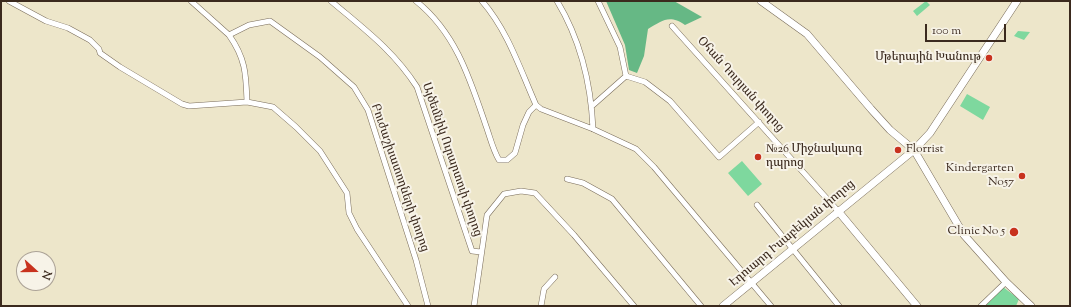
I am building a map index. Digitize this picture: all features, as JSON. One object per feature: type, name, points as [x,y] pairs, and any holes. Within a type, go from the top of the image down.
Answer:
[{"type":"main road","points":[[761,1],[807,34],[871,110],[890,130],[914,150],[964,235],[1006,282],[1031,306]]},
{"type":"main road","name":"Էդուարդ Իսաբեկյան փողոց","points":[[723,306],[838,210],[914,150],[933,129],[1017,1]]},
{"type":"main road","name":"Օհան Դուրյան փողոց","points":[[838,210],[917,306]]},
{"type":"street","points":[[9,1],[46,21],[68,28],[90,40],[99,49],[100,53],[120,67],[182,104],[189,106],[247,102],[273,107],[320,151],[347,193],[349,213],[357,229],[408,306]]},
{"type":"street","points":[[191,1],[229,35],[245,66],[247,102]]},
{"type":"street","name":"Այծեմնիկ Ուրարտուի փողոց","points":[[331,1],[389,49],[404,67],[416,86],[472,251],[481,252],[487,215],[504,194],[521,191],[535,193],[574,235],[634,306]]},
{"type":"street","points":[[416,1],[430,12],[454,43],[469,77],[498,159],[504,162],[515,153],[523,125],[529,112],[536,105]]},
{"type":"street","points":[[482,1],[493,14],[506,35],[536,105],[541,109],[593,129],[636,149],[654,167],[770,306]]},
{"type":"street","points":[[557,1],[565,14],[584,66],[592,106],[593,129]]},
{"type":"street","points":[[598,1],[620,47],[626,76]]},
{"type":"street","name":"Բուժաշխատողների փողոց","points":[[229,35],[249,25],[270,21],[320,57],[354,87],[368,110],[416,260],[428,306]]},
{"type":"street","name":"Օհան Դուրյան փողոց","points":[[672,26],[838,210]]},
{"type":"street","points":[[592,106],[626,76]]},
{"type":"street","points":[[626,76],[645,82],[670,101],[719,157],[758,122]]},
{"type":"street","points":[[567,179],[583,183],[612,199],[701,306]]},
{"type":"street","points":[[757,205],[839,306]]},
{"type":"street","points":[[474,306],[481,252]]},
{"type":"street","points":[[541,306],[544,289],[555,277]]},
{"type":"street","points":[[981,306],[1006,282]]},
{"type":"green space","points":[[606,1],[674,1],[702,17],[685,25],[670,19],[657,23],[648,29],[644,56],[637,73],[629,70],[625,45]]},
{"type":"green space","points":[[926,1],[930,5],[917,16],[913,11]]},
{"type":"green space","points":[[1018,31],[1030,32],[1024,40],[1014,36]]},
{"type":"green space","points":[[967,94],[990,107],[983,120],[960,106]]},
{"type":"green space","points":[[742,161],[762,184],[748,196],[728,173]]},
{"type":"green space","points":[[1003,287],[1019,299],[1016,306],[985,306]]},
{"type":"place","name":"Մթերային Խանութ","points":[[989,58]]},
{"type":"place","name":"Florrist","points":[[898,150]]},
{"type":"place","name":"№26 Միջնակարգ դպրոց","points":[[758,157]]},
{"type":"place","name":"Kindergarten No57","points":[[1022,176]]},
{"type":"place","name":"Clinic No 5","points":[[1014,232]]}]
